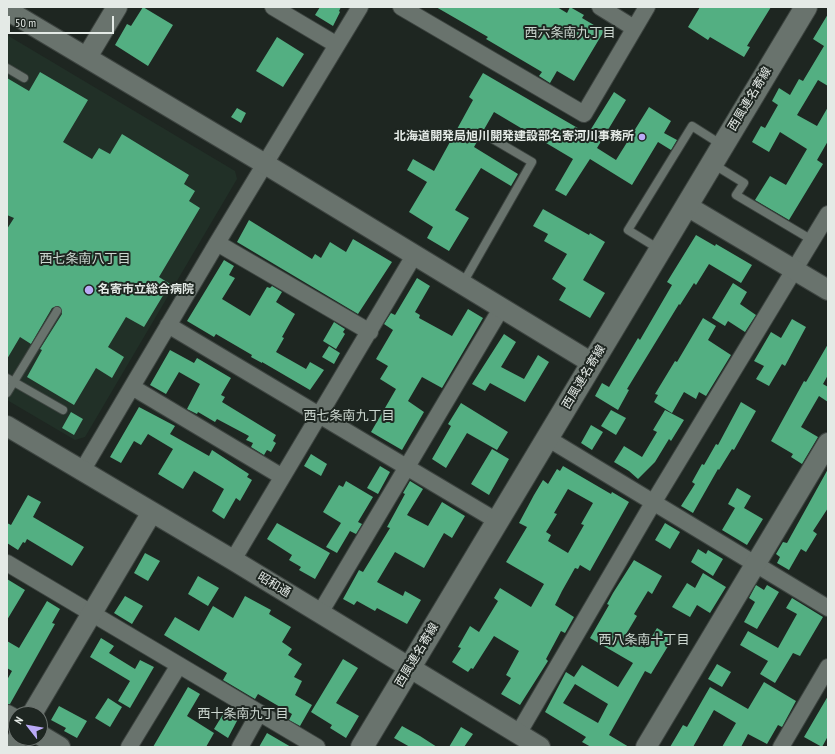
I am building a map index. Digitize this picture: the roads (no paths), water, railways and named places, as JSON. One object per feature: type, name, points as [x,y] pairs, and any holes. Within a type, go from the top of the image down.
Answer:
[{"type":"main road","name":"西風連名寄線","points":[[362,747],[805,7]]},
{"type":"street","points":[[87,57],[116,7]]},
{"type":"street","points":[[273,7],[337,45]]},
{"type":"street","points":[[82,471],[217,243],[360,7]]},
{"type":"street","points":[[401,7],[584,114],[647,7]]},
{"type":"street","points":[[600,7],[634,28]]},
{"type":"street","points":[[7,10],[502,306],[592,363]]},
{"type":"street","points":[[687,206],[828,290]]},
{"type":"street","points":[[518,734],[653,503],[828,214]]},
{"type":"street","points":[[217,243],[370,332]]},
{"type":"street","points":[[233,560],[281,476],[370,332],[415,254]]},
{"type":"street","points":[[320,613],[502,306]]},
{"type":"street","points":[[168,325],[320,414],[497,521]]},
{"type":"street","points":[[132,387],[281,476]]},
{"type":"street","name":"昭和通","points":[[7,426],[233,560],[408,669],[540,747]]},
{"type":"street","points":[[547,438],[828,608]]},
{"type":"street","points":[[646,747],[828,443]]},
{"type":"street","points":[[37,706],[152,512]]},
{"type":"street","points":[[7,564],[317,747]]},
{"type":"street","points":[[129,747],[179,665]]},
{"type":"street","points":[[781,747],[828,667]]},
{"type":"street","points":[[240,747],[259,713]]},
{"type":"street","points":[[48,740],[60,747]]},
{"type":"lane","points":[[7,68],[24,78]]},
{"type":"lane","points":[[660,250],[628,230],[692,126],[744,182],[736,195],[812,240]]},
{"type":"lane","points":[[463,283],[532,162],[486,135]]},
{"type":"lane","points":[[7,393],[10,380],[57,311]]},
{"type":"lane","points":[[10,380],[63,410]]},
{"type":"place","name":"北海道開発局旭川開発建設部名寄河川事務所","points":[[642,137]]},
{"type":"place","name":"名寄市立総合病院","points":[[89,290]]},
{"type":"district","name":"西六条南九丁目","points":[[570,33]]},
{"type":"district","name":"西七条南八丁目","points":[[85,259]]},
{"type":"district","name":"西七条南九丁目","points":[[349,416]]},
{"type":"district","name":"西八条南十丁目","points":[[644,640]]},
{"type":"district","name":"西十条南九丁目","points":[[243,714]]}]
